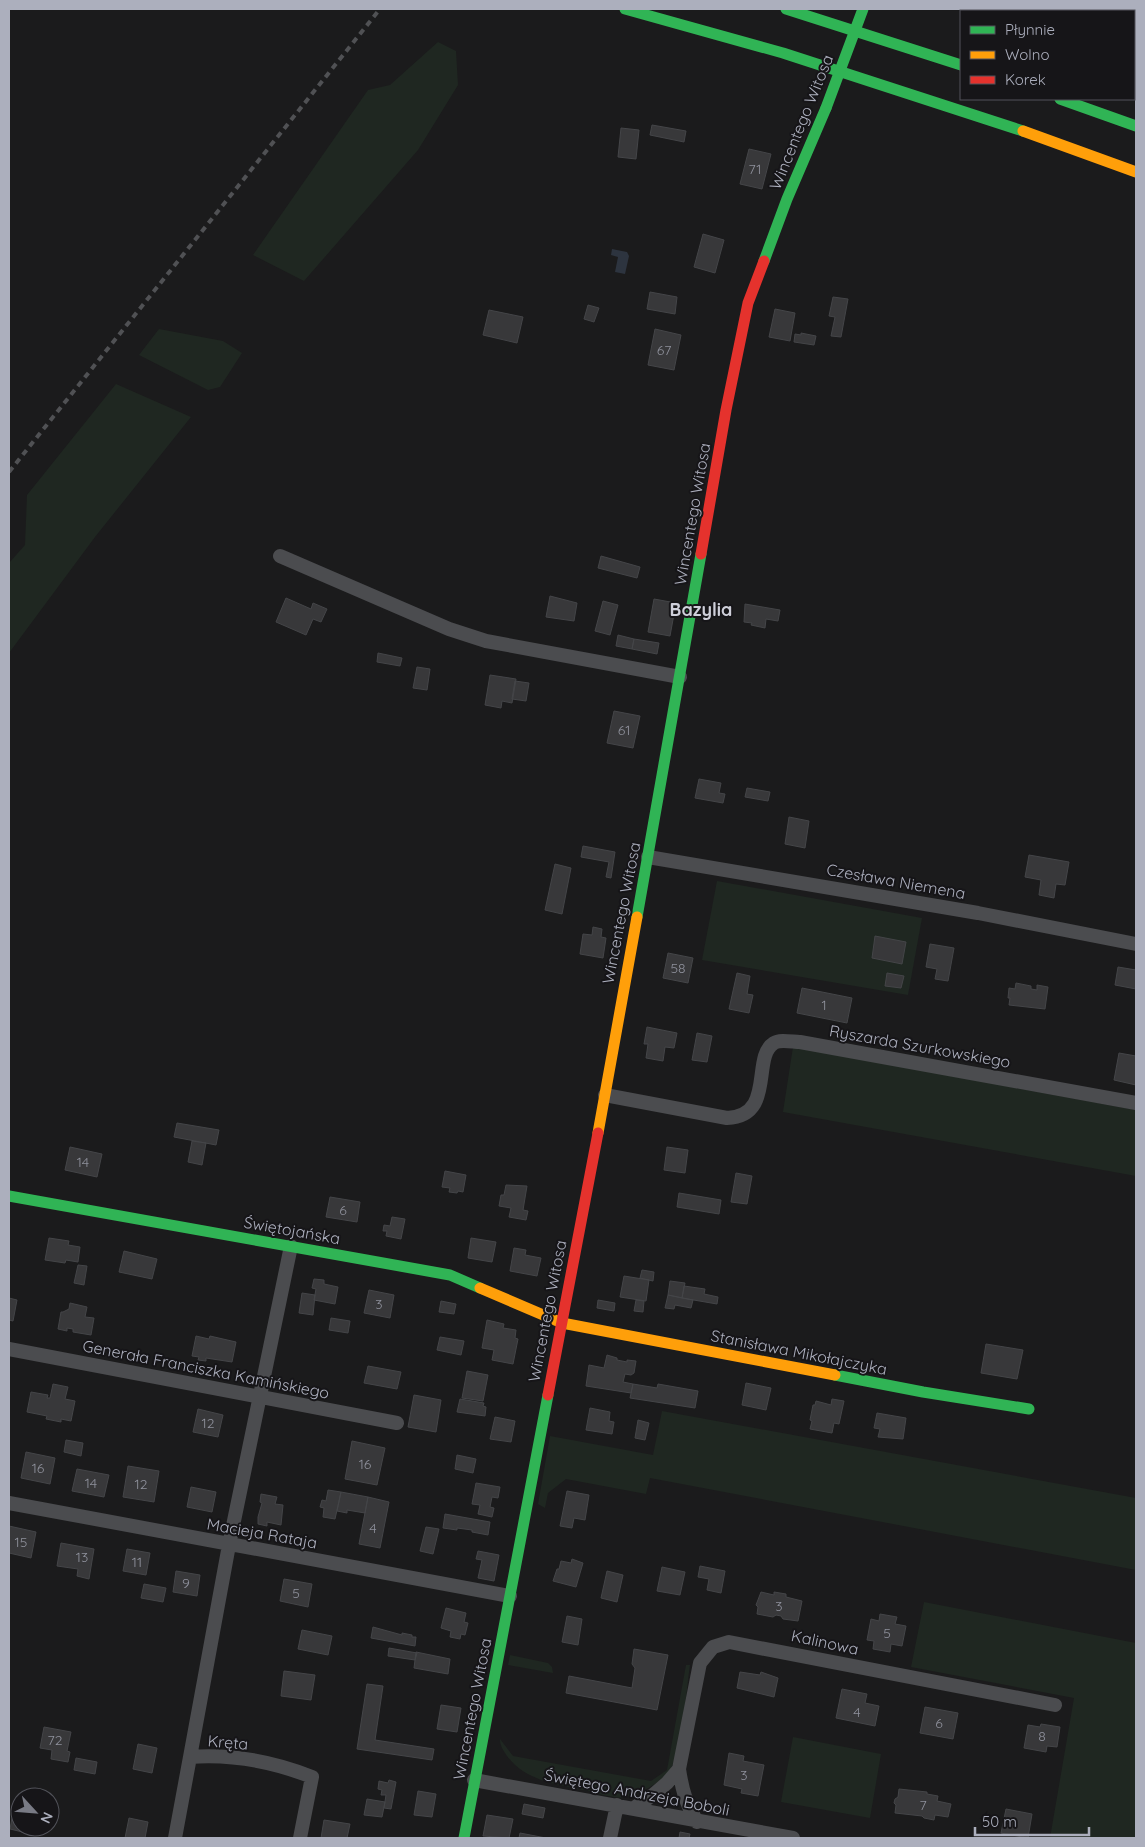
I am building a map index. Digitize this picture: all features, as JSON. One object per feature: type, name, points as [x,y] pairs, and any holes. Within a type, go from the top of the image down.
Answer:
[{"type":"main road","points":[[625,9],[783,53],[1022,131],[1136,172]]},
{"type":"main road","points":[[786,9],[960,65]]},
{"type":"main road","name":"Wincentego Witosa","points":[[464,1838],[605,1095],[726,410],[748,304],[787,199],[826,108],[863,9]]},
{"type":"main road","points":[[1063,100],[1136,126]]},
{"type":"main road","name":"Świętojańska","points":[[9,1196],[450,1275],[562,1322]]},
{"type":"main road","name":"Stanisława Mikołajczyka","points":[[562,1322],[923,1392],[1029,1409]]},
{"type":"street","points":[[280,556],[449,629],[486,641],[680,677]]},
{"type":"street","name":"Czesława Niemena","points":[[648,857],[978,913],[1136,944]]},
{"type":"street","name":"Ryszarda Szurkowskiego","points":[[605,1095],[727,1118],[736,1118],[745,1114],[759,1094],[768,1050],[774,1042],[784,1041],[800,1042],[1136,1103]]},
{"type":"street","points":[[190,1758],[230,1545],[291,1246]]},
{"type":"street","name":"Generała Franciszka Kamińskiego","points":[[9,1349],[397,1423]]},
{"type":"street","name":"Macieja Rataja","points":[[9,1503],[510,1596]]},
{"type":"street","name":"Kalinowa","points":[[698,1822],[688,1808],[682,1790],[679,1769],[700,1663],[713,1647],[729,1642],[1055,1705]]},
{"type":"street","name":"Kręta","points":[[176,1838],[190,1758],[227,1757],[280,1767],[312,1777],[300,1838]]},
{"type":"street","points":[[634,1808],[653,1796],[668,1783],[679,1769]]},
{"type":"street","name":"Świętego Andrzeja Boboli","points":[[474,1780],[634,1808],[775,1837],[793,1838]]},
{"type":"street","points":[[610,1838],[617,1805]]},
{"type":"shaded area","points":[[438,42],[456,51],[458,85],[418,150],[304,281],[253,255],[368,90],[390,85]]},
{"type":"shaded area","points":[[612,249],[627,252],[629,256],[625,274],[615,272],[618,257],[611,255]]},
{"type":"shaded area","points":[[159,329],[223,341],[242,353],[220,387],[208,390],[139,355]]},
{"type":"shaded area","points":[[116,384],[191,417],[95,537],[9,653],[9,563],[25,545],[27,495]]},
{"type":"shaded area","points":[[717,881],[922,918],[908,995],[702,960]]},
{"type":"shaded area","points":[[793,1047],[1136,1110],[1136,1176],[783,1112]]},
{"type":"shaded area","points":[[662,1411],[1136,1498],[1136,1570],[650,1478],[646,1494],[566,1479],[548,1493],[545,1508],[538,1504],[550,1436],[653,1455]]},
{"type":"shaded area","points":[[924,1602],[1136,1643],[1136,1838],[1050,1838],[1074,1698],[911,1667]]},
{"type":"shaded area","points":[[510,1655],[548,1663],[552,1667],[553,1673],[508,1665]]},
{"type":"shaded area","points":[[686,1665],[690,1665],[681,1734],[674,1761],[670,1770],[662,1779],[637,1793],[626,1797],[610,1796],[542,1780],[523,1771],[514,1764],[502,1748],[500,1739],[513,1756],[651,1781],[667,1770]]},
{"type":"shaded area","points":[[793,1737],[881,1754],[870,1818],[781,1802]]},
{"type":"building","points":[[652,125],[686,131],[684,142],[650,135]]},
{"type":"building","points":[[621,128],[639,130],[636,159],[618,157]]},
{"type":"building","points":[[749,149],[771,154],[762,189],[740,184]]},
{"type":"building","points":[[703,234],[724,240],[715,273],[694,267]]},
{"type":"building","points":[[650,292],[677,297],[675,314],[647,309]]},
{"type":"building","points":[[833,297],[848,299],[841,337],[831,336],[835,317],[829,316]]},
{"type":"building","points":[[588,305],[599,308],[594,322],[584,319]]},
{"type":"building","points":[[775,309],[795,313],[790,341],[769,337]]},
{"type":"building","points":[[489,310],[523,317],[517,343],[483,335]]},
{"type":"building","points":[[655,329],[681,335],[674,370],[648,365]]},
{"type":"building","points":[[801,333],[816,336],[814,345],[794,342],[795,334],[801,335]]},
{"type":"building","points":[[601,556],[640,567],[637,578],[598,568]]},
{"type":"building","points":[[550,596],[577,603],[574,621],[546,617]]},
{"type":"building","points":[[286,598],[311,609],[313,603],[327,609],[321,622],[313,619],[306,635],[276,622]]},
{"type":"building","points":[[654,599],[676,603],[670,636],[648,632]]},
{"type":"building","points":[[603,601],[618,605],[610,635],[595,631]]},
{"type":"building","points":[[745,604],[780,610],[778,621],[766,619],[765,628],[744,622]]},
{"type":"building","points":[[618,635],[634,639],[632,649],[616,646]]},
{"type":"building","points":[[634,639],[659,643],[657,654],[632,649]]},
{"type":"building","points":[[378,653],[402,658],[400,666],[377,662]]},
{"type":"building","points":[[417,667],[430,669],[427,690],[413,688]]},
{"type":"building","points":[[490,675],[516,679],[512,703],[502,701],[501,708],[485,705]]},
{"type":"building","points":[[515,681],[529,683],[526,701],[512,699]]},
{"type":"building","points":[[614,711],[640,716],[633,748],[607,743]]},
{"type":"building","points":[[699,779],[721,783],[719,793],[725,794],[723,803],[695,798]]},
{"type":"building","points":[[747,788],[770,792],[768,801],[745,797]]},
{"type":"building","points":[[789,817],[809,821],[805,848],[785,844]]},
{"type":"building","points":[[583,846],[615,852],[611,878],[606,877],[609,862],[581,857]]},
{"type":"building","points":[[1029,855],[1069,862],[1065,885],[1056,884],[1054,898],[1039,895],[1041,880],[1025,877]]},
{"type":"building","points":[[555,864],[571,868],[562,914],[545,910]]},
{"type":"building","points":[[593,927],[602,929],[601,937],[606,938],[603,958],[580,954],[583,934],[592,935]]},
{"type":"building","points":[[875,936],[906,942],[902,964],[872,958]]},
{"type":"building","points":[[930,944],[954,948],[948,981],[935,979],[937,969],[926,967]]},
{"type":"building","points":[[668,953],[693,958],[688,983],[663,978]]},
{"type":"building","points":[[1118,967],[1136,970],[1136,989],[1115,985]]},
{"type":"building","points":[[737,973],[750,976],[747,994],[753,995],[749,1013],[729,1009]]},
{"type":"building","points":[[887,973],[904,976],[901,988],[885,986]]},
{"type":"building","points":[[1016,983],[1031,986],[1031,989],[1037,990],[1037,985],[1048,987],[1045,1009],[1009,1005],[1009,988],[1015,989]]},
{"type":"building","points":[[802,988],[852,998],[847,1023],[797,1013]]},
{"type":"building","points":[[647,1027],[677,1033],[674,1048],[665,1047],[663,1061],[646,1058],[648,1044],[644,1044]]},
{"type":"building","points":[[697,1033],[712,1036],[707,1062],[692,1060]]},
{"type":"building","points":[[1119,1053],[1136,1056],[1136,1085],[1114,1080]]},
{"type":"building","points":[[177,1123],[219,1130],[216,1145],[174,1137]]},
{"type":"building","points":[[192,1141],[206,1143],[202,1165],[188,1162]]},
{"type":"building","points":[[70,1147],[102,1154],[97,1177],[65,1170]]},
{"type":"building","points":[[667,1147],[688,1150],[685,1173],[664,1170]]},
{"type":"building","points":[[445,1171],[466,1175],[463,1192],[449,1192],[450,1188],[442,1187]]},
{"type":"building","points":[[736,1173],[752,1176],[747,1204],[731,1202]]},
{"type":"building","points":[[506,1185],[527,1186],[523,1210],[528,1211],[526,1220],[509,1217],[511,1208],[499,1206],[501,1195],[504,1195]]},
{"type":"building","points":[[679,1193],[721,1200],[719,1214],[677,1207]]},
{"type":"building","points":[[330,1197],[360,1202],[357,1222],[326,1217]]},
{"type":"building","points":[[392,1217],[405,1219],[401,1239],[386,1236],[387,1231],[383,1231],[384,1225],[390,1226]]},
{"type":"building","points":[[49,1238],[69,1241],[68,1245],[80,1247],[78,1262],[66,1260],[65,1263],[45,1260]]},
{"type":"building","points":[[471,1238],[496,1242],[492,1262],[468,1258]]},
{"type":"building","points":[[514,1248],[526,1250],[525,1255],[541,1258],[537,1276],[510,1271]]},
{"type":"building","points":[[124,1251],[157,1259],[152,1279],[119,1272]]},
{"type":"building","points":[[78,1265],[87,1266],[84,1285],[74,1283]]},
{"type":"building","points":[[642,1270],[654,1272],[653,1281],[640,1278]]},
{"type":"building","points":[[624,1276],[649,1280],[646,1301],[620,1297]]},
{"type":"building","points":[[314,1279],[324,1280],[324,1284],[338,1287],[335,1304],[314,1300],[316,1289],[312,1288]]},
{"type":"building","points":[[670,1281],[685,1283],[682,1298],[668,1295]]},
{"type":"building","points":[[684,1286],[705,1289],[704,1294],[718,1297],[717,1304],[682,1298]]},
{"type":"building","points":[[369,1290],[394,1295],[390,1318],[364,1313]]},
{"type":"building","points":[[302,1293],[315,1295],[313,1315],[299,1313]]},
{"type":"building","points":[[668,1295],[693,1300],[691,1308],[675,1305],[674,1309],[665,1308]]},
{"type":"building","points":[[9,1298],[17,1300],[13,1321],[9,1320]]},
{"type":"building","points":[[598,1300],[615,1303],[614,1311],[597,1308]]},
{"type":"building","points":[[636,1300],[644,1301],[643,1312],[634,1311]]},
{"type":"building","points":[[441,1301],[456,1304],[454,1314],[439,1312]]},
{"type":"building","points":[[70,1303],[87,1307],[85,1317],[94,1318],[91,1335],[73,1332],[73,1329],[67,1328],[67,1331],[58,1329],[61,1312],[69,1309]]},
{"type":"building","points":[[331,1318],[350,1321],[348,1333],[329,1330]]},
{"type":"building","points":[[487,1320],[504,1324],[503,1328],[516,1330],[515,1338],[518,1339],[513,1364],[492,1360],[494,1350],[482,1348]]},
{"type":"building","points":[[196,1336],[209,1339],[210,1336],[236,1342],[232,1362],[206,1358],[206,1361],[198,1360],[199,1357],[192,1356]]},
{"type":"building","points":[[440,1337],[464,1341],[461,1355],[437,1350]]},
{"type":"building","points":[[986,1344],[1023,1350],[1017,1379],[981,1373]]},
{"type":"building","points":[[607,1355],[617,1358],[617,1360],[636,1361],[634,1373],[631,1375],[625,1374],[623,1382],[633,1384],[631,1393],[586,1386],[589,1365],[604,1368]]},
{"type":"building","points":[[368,1366],[401,1372],[397,1389],[364,1383]]},
{"type":"building","points":[[467,1371],[488,1375],[483,1401],[462,1398]]},
{"type":"building","points":[[746,1383],[771,1388],[766,1410],[742,1405]]},
{"type":"building","points":[[53,1384],[68,1387],[65,1399],[75,1401],[71,1421],[61,1419],[61,1422],[46,1419],[47,1416],[27,1412],[31,1392],[48,1395],[47,1398],[50,1398]]},
{"type":"building","points":[[633,1384],[657,1388],[658,1384],[698,1391],[695,1408],[630,1398]]},
{"type":"building","points":[[414,1395],[441,1400],[436,1432],[408,1427]]},
{"type":"building","points":[[460,1399],[484,1403],[483,1406],[486,1407],[485,1416],[457,1412]]},
{"type":"building","points":[[832,1399],[844,1401],[839,1424],[834,1423],[832,1433],[810,1429],[813,1405],[815,1405],[816,1401],[831,1405]]},
{"type":"building","points":[[590,1408],[610,1412],[609,1421],[614,1422],[612,1434],[586,1430]]},
{"type":"building","points":[[198,1409],[223,1415],[218,1437],[193,1432]]},
{"type":"building","points":[[877,1413],[906,1418],[903,1439],[878,1437],[880,1429],[874,1428]]},
{"type":"building","points":[[495,1417],[515,1421],[511,1442],[490,1439]]},
{"type":"building","points":[[638,1420],[649,1423],[645,1440],[635,1438]]},
{"type":"building","points":[[66,1440],[83,1443],[81,1456],[64,1452]]},
{"type":"building","points":[[352,1441],[385,1448],[377,1485],[345,1479]]},
{"type":"building","points":[[26,1452],[55,1458],[50,1484],[21,1478]]},
{"type":"building","points":[[457,1455],[476,1459],[473,1473],[455,1469]]},
{"type":"building","points":[[128,1466],[159,1471],[154,1502],[123,1497]]},
{"type":"building","points":[[77,1469],[109,1475],[104,1497],[72,1491]]},
{"type":"building","points":[[476,1483],[500,1487],[498,1498],[492,1497],[490,1507],[494,1508],[492,1517],[478,1514],[480,1505],[472,1504]]},
{"type":"building","points":[[191,1487],[216,1492],[212,1512],[187,1507]]},
{"type":"building","points":[[328,1490],[341,1492],[335,1519],[323,1517],[324,1508],[320,1507],[322,1500],[326,1501]]},
{"type":"building","points":[[567,1491],[589,1495],[585,1520],[574,1518],[572,1528],[560,1526]]},
{"type":"building","points":[[341,1492],[368,1497],[365,1513],[347,1510],[347,1513],[337,1511]]},
{"type":"building","points":[[261,1494],[277,1497],[275,1504],[283,1505],[281,1525],[267,1522],[267,1526],[258,1524],[262,1503],[260,1502]]},
{"type":"building","points":[[368,1497],[389,1502],[380,1548],[359,1544]]},
{"type":"building","points":[[445,1514],[490,1522],[488,1535],[472,1532],[472,1530],[443,1528]]},
{"type":"building","points":[[9,1526],[36,1532],[31,1558],[9,1553]]},
{"type":"building","points":[[426,1527],[439,1529],[433,1554],[420,1551]]},
{"type":"building","points":[[61,1543],[94,1549],[89,1579],[77,1576],[78,1569],[57,1566]]},
{"type":"building","points":[[127,1549],[150,1553],[146,1575],[123,1571]]},
{"type":"building","points":[[478,1551],[499,1555],[494,1581],[478,1578],[482,1560],[476,1559]]},
{"type":"building","points":[[572,1559],[583,1563],[576,1587],[553,1581],[561,1561],[571,1563]]},
{"type":"building","points":[[700,1566],[725,1571],[721,1593],[707,1590],[709,1579],[698,1577]]},
{"type":"building","points":[[662,1567],[685,1572],[680,1595],[657,1591]]},
{"type":"building","points":[[176,1571],[200,1575],[197,1596],[173,1592]]},
{"type":"building","points":[[607,1571],[623,1575],[617,1602],[601,1598]]},
{"type":"building","points":[[284,1579],[312,1584],[308,1607],[280,1601]]},
{"type":"building","points":[[144,1584],[166,1588],[163,1602],[141,1598]]},
{"type":"building","points":[[761,1592],[774,1595],[774,1592],[786,1594],[786,1597],[802,1601],[798,1621],[783,1619],[781,1616],[776,1615],[773,1617],[757,1614],[758,1607],[756,1605]]},
{"type":"building","points":[[446,1608],[466,1613],[464,1622],[468,1623],[465,1635],[461,1634],[460,1639],[450,1637],[451,1631],[441,1628]]},
{"type":"building","points":[[880,1614],[897,1617],[895,1624],[906,1626],[902,1646],[891,1644],[890,1652],[873,1649],[874,1641],[867,1640],[871,1619],[879,1621]]},
{"type":"building","points":[[567,1616],[582,1619],[578,1645],[562,1642]]},
{"type":"building","points":[[373,1627],[402,1635],[402,1633],[412,1635],[412,1637],[416,1637],[415,1646],[371,1638]]},
{"type":"building","points":[[302,1630],[332,1636],[328,1655],[298,1649]]},
{"type":"building","points":[[389,1648],[417,1653],[415,1660],[388,1656]]},
{"type":"building","points":[[634,1649],[668,1655],[657,1710],[566,1693],[569,1676],[632,1688],[635,1668],[632,1664]]},
{"type":"building","points":[[416,1652],[450,1659],[448,1674],[414,1668]]},
{"type":"building","points":[[284,1671],[315,1675],[311,1700],[281,1696]]},
{"type":"building","points":[[740,1672],[760,1675],[761,1672],[778,1678],[774,1697],[737,1688]]},
{"type":"building","points":[[367,1684],[383,1686],[375,1740],[434,1749],[432,1760],[357,1749]]},
{"type":"building","points":[[842,1689],[867,1694],[865,1703],[879,1706],[875,1726],[836,1718]]},
{"type":"building","points":[[441,1705],[461,1708],[457,1732],[437,1729]]},
{"type":"building","points":[[925,1707],[958,1713],[953,1739],[920,1733]]},
{"type":"building","points":[[1041,1724],[1060,1727],[1057,1747],[1047,1746],[1046,1752],[1024,1748],[1028,1725],[1040,1727]]},
{"type":"building","points":[[44,1727],[71,1732],[67,1751],[70,1752],[68,1762],[51,1759],[52,1750],[40,1748]]},
{"type":"building","points":[[138,1744],[157,1748],[152,1773],[133,1769]]},
{"type":"building","points":[[729,1753],[744,1756],[743,1761],[764,1765],[758,1796],[741,1793],[742,1789],[724,1785]]},
{"type":"building","points":[[76,1758],[97,1762],[95,1774],[74,1770]]},
{"type":"building","points":[[389,1780],[396,1782],[391,1809],[384,1808],[386,1795],[381,1795],[382,1790],[378,1789],[379,1781],[388,1783]]},
{"type":"building","points":[[899,1789],[927,1792],[927,1794],[938,1796],[937,1801],[951,1804],[948,1817],[935,1815],[934,1820],[922,1816],[895,1813],[896,1805],[894,1803],[898,1797]]},
{"type":"building","points":[[418,1791],[436,1794],[432,1817],[414,1815]]},
{"type":"building","points":[[367,1799],[385,1802],[382,1817],[364,1815]]},
{"type":"building","points":[[524,1804],[545,1808],[543,1818],[522,1814]]},
{"type":"building","points":[[1006,1809],[1032,1814],[1028,1838],[1001,1833]]},
{"type":"building","points":[[487,1815],[513,1819],[509,1838],[483,1836]]},
{"type":"building","points":[[129,1818],[148,1822],[145,1838],[125,1838]]},
{"type":"building","points":[[324,1820],[350,1824],[347,1838],[321,1838]]},
{"type":"building","points":[[680,1832],[690,1834],[689,1838],[679,1838]]},
{"type":"building","points":[[520,1833],[546,1838],[519,1838]]},
{"type":"railway","points":[[9,472],[380,9]]},
{"type":"traffic: fast","points":[[625,9],[783,53],[1023,131]]},
{"type":"traffic: fast","points":[[786,9],[960,65]]},
{"type":"traffic: fast","points":[[826,108],[863,9]]},
{"type":"traffic: fast","points":[[1063,100],[1136,126]]},
{"type":"traffic: fast","points":[[764,261],[787,199],[826,108]]},
{"type":"traffic: fast","points":[[637,917],[701,554]]},
{"type":"traffic: fast","points":[[9,1196],[450,1275],[480,1288]]},
{"type":"traffic: fast","points":[[835,1375],[923,1392],[1029,1409]]},
{"type":"traffic: fast","points":[[464,1838],[548,1395]]},
{"type":"traffic: slow","points":[[1023,131],[1136,172]]},
{"type":"traffic: slow","points":[[598,1133],[637,917]]},
{"type":"traffic: slow","points":[[480,1288],[562,1323],[835,1375]]},
{"type":"traffic: jam","points":[[701,554],[726,410],[748,303],[764,261]]},
{"type":"traffic: jam","points":[[548,1395],[598,1133]]},
{"type":"district","name":"Bazylia","points":[[701,609]]}]
